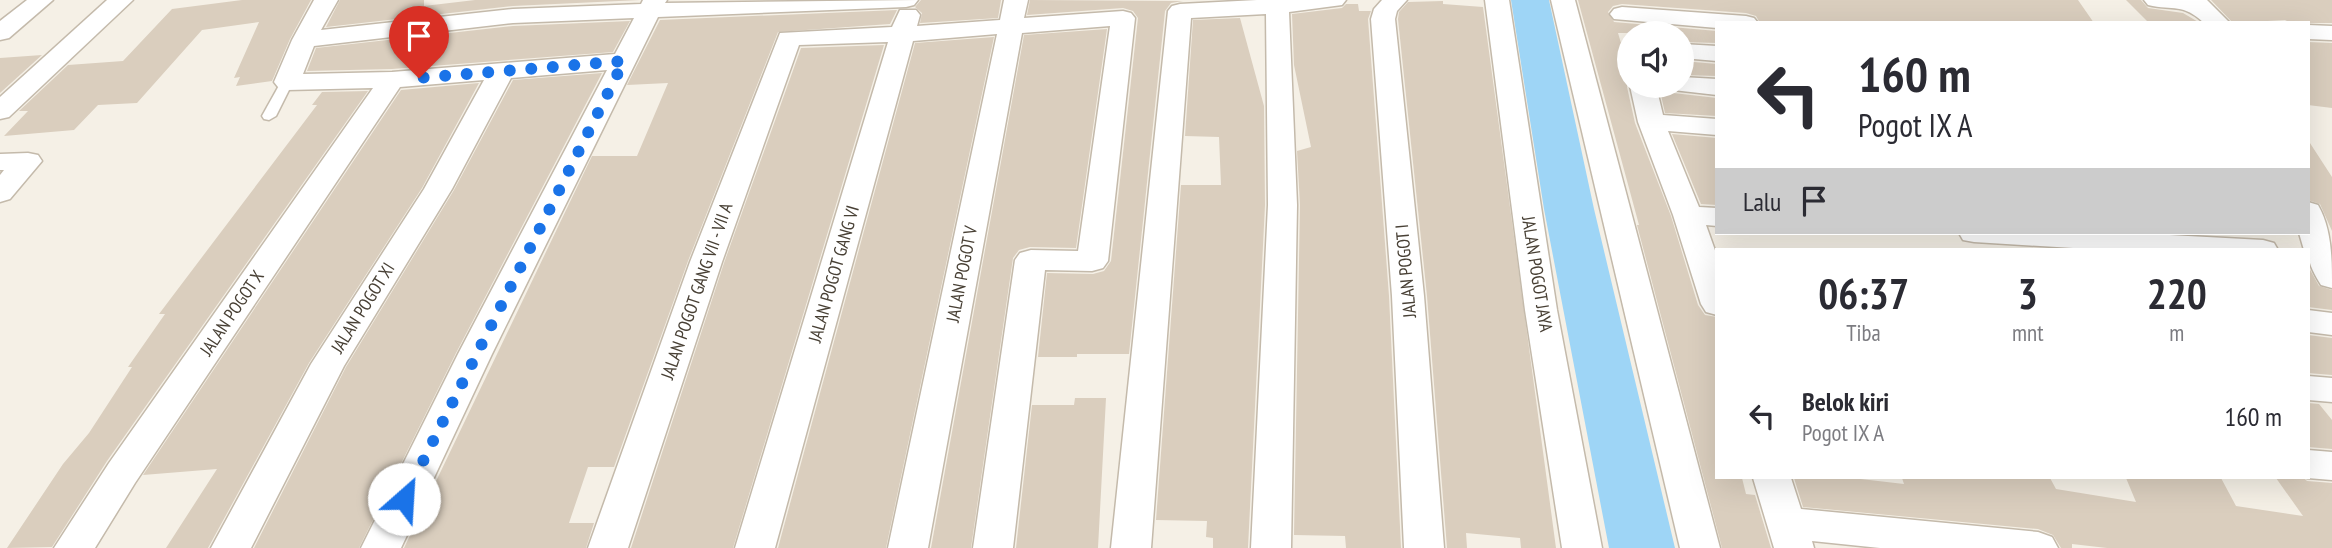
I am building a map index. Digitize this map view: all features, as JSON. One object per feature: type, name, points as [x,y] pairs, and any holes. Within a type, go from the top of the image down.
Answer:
[{"type":"street","points":[[0,33],[41,0]]},
{"type":"street","points":[[0,111],[121,0]]},
{"type":"street","points":[[326,0],[304,40],[287,82],[392,80],[624,61]]},
{"type":"street","points":[[304,40],[500,17],[652,5],[906,0]]},
{"type":"street","name":"JALAN POGOT GANG VI","points":[[755,548],[912,0]]},
{"type":"street","points":[[1131,548],[1185,7],[1334,0]]},
{"type":"street","name":"JALAN POGOT I","points":[[1395,0],[1385,9],[1383,19],[1408,296],[1424,548]]},
{"type":"street","points":[[1486,0],[1497,0]]},
{"type":"street","name":"JALAN POGOT JAYA","points":[[1497,0],[1542,310],[1582,548]]},
{"type":"street","points":[[1563,0],[1700,548]]},
{"type":"street","points":[[2156,0],[2199,4],[2216,21]]},
{"type":"street","points":[[1271,548],[1280,331],[1281,57],[1278,3]]},
{"type":"street","points":[[381,548],[475,354],[652,5]]},
{"type":"street","points":[[903,34],[1014,12],[1113,9],[1123,18],[1092,261],[1031,260],[993,548]]},
{"type":"street","name":"JALAN POGOT V","points":[[908,548],[1014,12]]},
{"type":"street","points":[[1623,17],[1715,21]]},
{"type":"street","points":[[2310,32],[2332,33]]},
{"type":"street","name":"JALAN POGOT GANG VII - VII A","points":[[608,548],[716,236],[788,39],[903,34]]},
{"type":"street","points":[[1694,52],[1715,54]]},
{"type":"street","name":"JALAN POGOT XI","points":[[231,548],[328,364],[438,189],[501,72]]},
{"type":"street","name":"JALAN POGOT X","points":[[74,548],[122,473],[392,80]]},
{"type":"street","points":[[1694,86],[1715,87]]},
{"type":"street","points":[[1646,98],[1651,122],[1702,216],[1715,293]]},
{"type":"street","points":[[1651,122],[1715,127]]},
{"type":"street","points":[[0,162],[28,161],[0,193]]},
{"type":"street","points":[[2310,217],[2320,262]]},
{"type":"street","points":[[2008,235],[2229,248]]},
{"type":"street","points":[[2310,321],[2332,324]]},
{"type":"street","points":[[2310,388],[2332,390]]},
{"type":"street","points":[[2310,464],[2332,466]]},
{"type":"street","points":[[1772,479],[1790,536],[2038,548]]},
{"type":"lane","points":[[269,116],[287,82]]},
{"type":"building","points":[[242,0],[311,0],[272,81],[236,86],[240,77],[234,78],[259,22],[202,30],[137,103],[98,105],[74,130],[4,136],[28,111],[19,111],[68,65],[123,61],[172,9]]},
{"type":"building","points":[[340,0],[424,0],[424,6],[475,0],[640,0],[513,6],[326,27]]},
{"type":"building","points":[[921,0],[1001,0],[998,18],[920,23],[922,13],[915,7]]},
{"type":"building","points":[[1030,0],[1183,1],[1171,3],[1165,11],[1129,354],[1038,357],[1047,273],[1093,274],[1104,271],[1111,261],[1138,18],[1133,11],[1123,8],[1027,15]]},
{"type":"building","points":[[1578,0],[2078,0],[2093,21],[1759,21],[1756,16],[1746,13],[1622,4],[1613,6],[1608,12],[1617,22],[1617,98],[1629,98],[1635,123],[1671,216],[1698,305],[1705,315],[1715,317],[1715,479],[1742,479],[1746,494],[1755,495],[1771,548],[1722,548]]},
{"type":"building","points":[[2126,0],[2141,0],[2148,8],[2183,13],[2197,21],[2147,21]]},
{"type":"building","points":[[2211,0],[2332,0],[2332,23],[2231,21]]},
{"type":"building","points":[[1443,1],[1443,4],[1483,7],[1556,548],[1521,548],[1520,538],[1466,533],[1467,548],[1447,548],[1427,296],[1398,19],[1399,12],[1408,2]]},
{"type":"building","points":[[1346,4],[1358,4],[1359,11],[1371,11],[1368,19],[1389,296],[1401,548],[1346,548],[1345,536],[1294,535],[1300,205],[1297,151],[1311,147],[1294,65],[1292,14],[1342,8]]},
{"type":"building","points":[[897,10],[890,24],[778,32],[688,261],[614,467],[588,467],[569,523],[594,523],[586,548],[404,548],[592,156],[637,156],[668,83],[627,85],[660,20]]},
{"type":"building","points":[[1240,18],[1264,106],[1265,205],[1248,548],[1213,548],[1213,538],[1206,537],[1207,521],[1156,520],[1181,185],[1221,185],[1219,137],[1185,136],[1193,20]]},
{"type":"building","points":[[630,21],[613,52],[392,69],[307,71],[316,48],[513,26]]},
{"type":"building","points":[[1107,29],[1076,248],[1030,247],[1019,250],[1013,258],[971,548],[931,548],[1024,35]]},
{"type":"building","points":[[1694,29],[1715,31],[1715,43],[1694,42]]},
{"type":"building","points":[[994,37],[886,548],[778,548],[915,43]]},
{"type":"building","points":[[2310,42],[2332,43],[2332,108],[2310,105]]},
{"type":"building","points":[[884,45],[733,548],[631,548],[724,263],[801,48]]},
{"type":"building","points":[[42,55],[0,93],[0,58]]},
{"type":"building","points":[[1694,62],[1715,64],[1715,76],[1694,75]]},
{"type":"building","points":[[602,73],[456,353],[359,548],[254,548],[346,367],[454,190],[513,80]]},
{"type":"building","points":[[479,83],[422,188],[309,363],[208,548],[166,548],[217,469],[143,475],[401,90]]},
{"type":"building","points":[[368,91],[107,461],[52,547],[7,548],[63,464],[89,433],[132,367],[128,367],[165,314],[159,314],[317,105],[312,105],[322,92]]},
{"type":"building","points":[[1694,95],[1715,98],[1715,116],[1665,113],[1662,98],[1694,98]]},
{"type":"building","points":[[1672,134],[1715,138],[1715,205],[1701,204]]},
{"type":"building","points":[[2310,143],[2332,177],[2332,231],[2320,204],[2310,201]]},
{"type":"building","points":[[2310,270],[2319,286],[2332,290],[2332,310],[2310,307]]},
{"type":"building","points":[[2310,335],[2332,338],[2332,375],[2310,373]]},
{"type":"building","points":[[1075,398],[1106,398],[1098,548],[1016,548],[1032,405],[1074,405]]},
{"type":"building","points":[[2310,403],[2319,404],[2332,420],[2332,449],[2310,447]]},
{"type":"building","points":[[1794,479],[1861,479],[1904,484],[1902,479],[2051,479],[2056,489],[2136,502],[2126,479],[2222,479],[2236,506],[2303,516],[2277,479],[2305,479],[2332,483],[2332,548],[2107,548],[2072,544],[2072,548],[2061,548],[2053,535],[2038,529],[1803,507]]},
{"type":"waterway","points":[[1530,0],[1569,209],[1642,548]]},
{"type":"route","points":[[404,499],[624,61],[419,78]]}]
